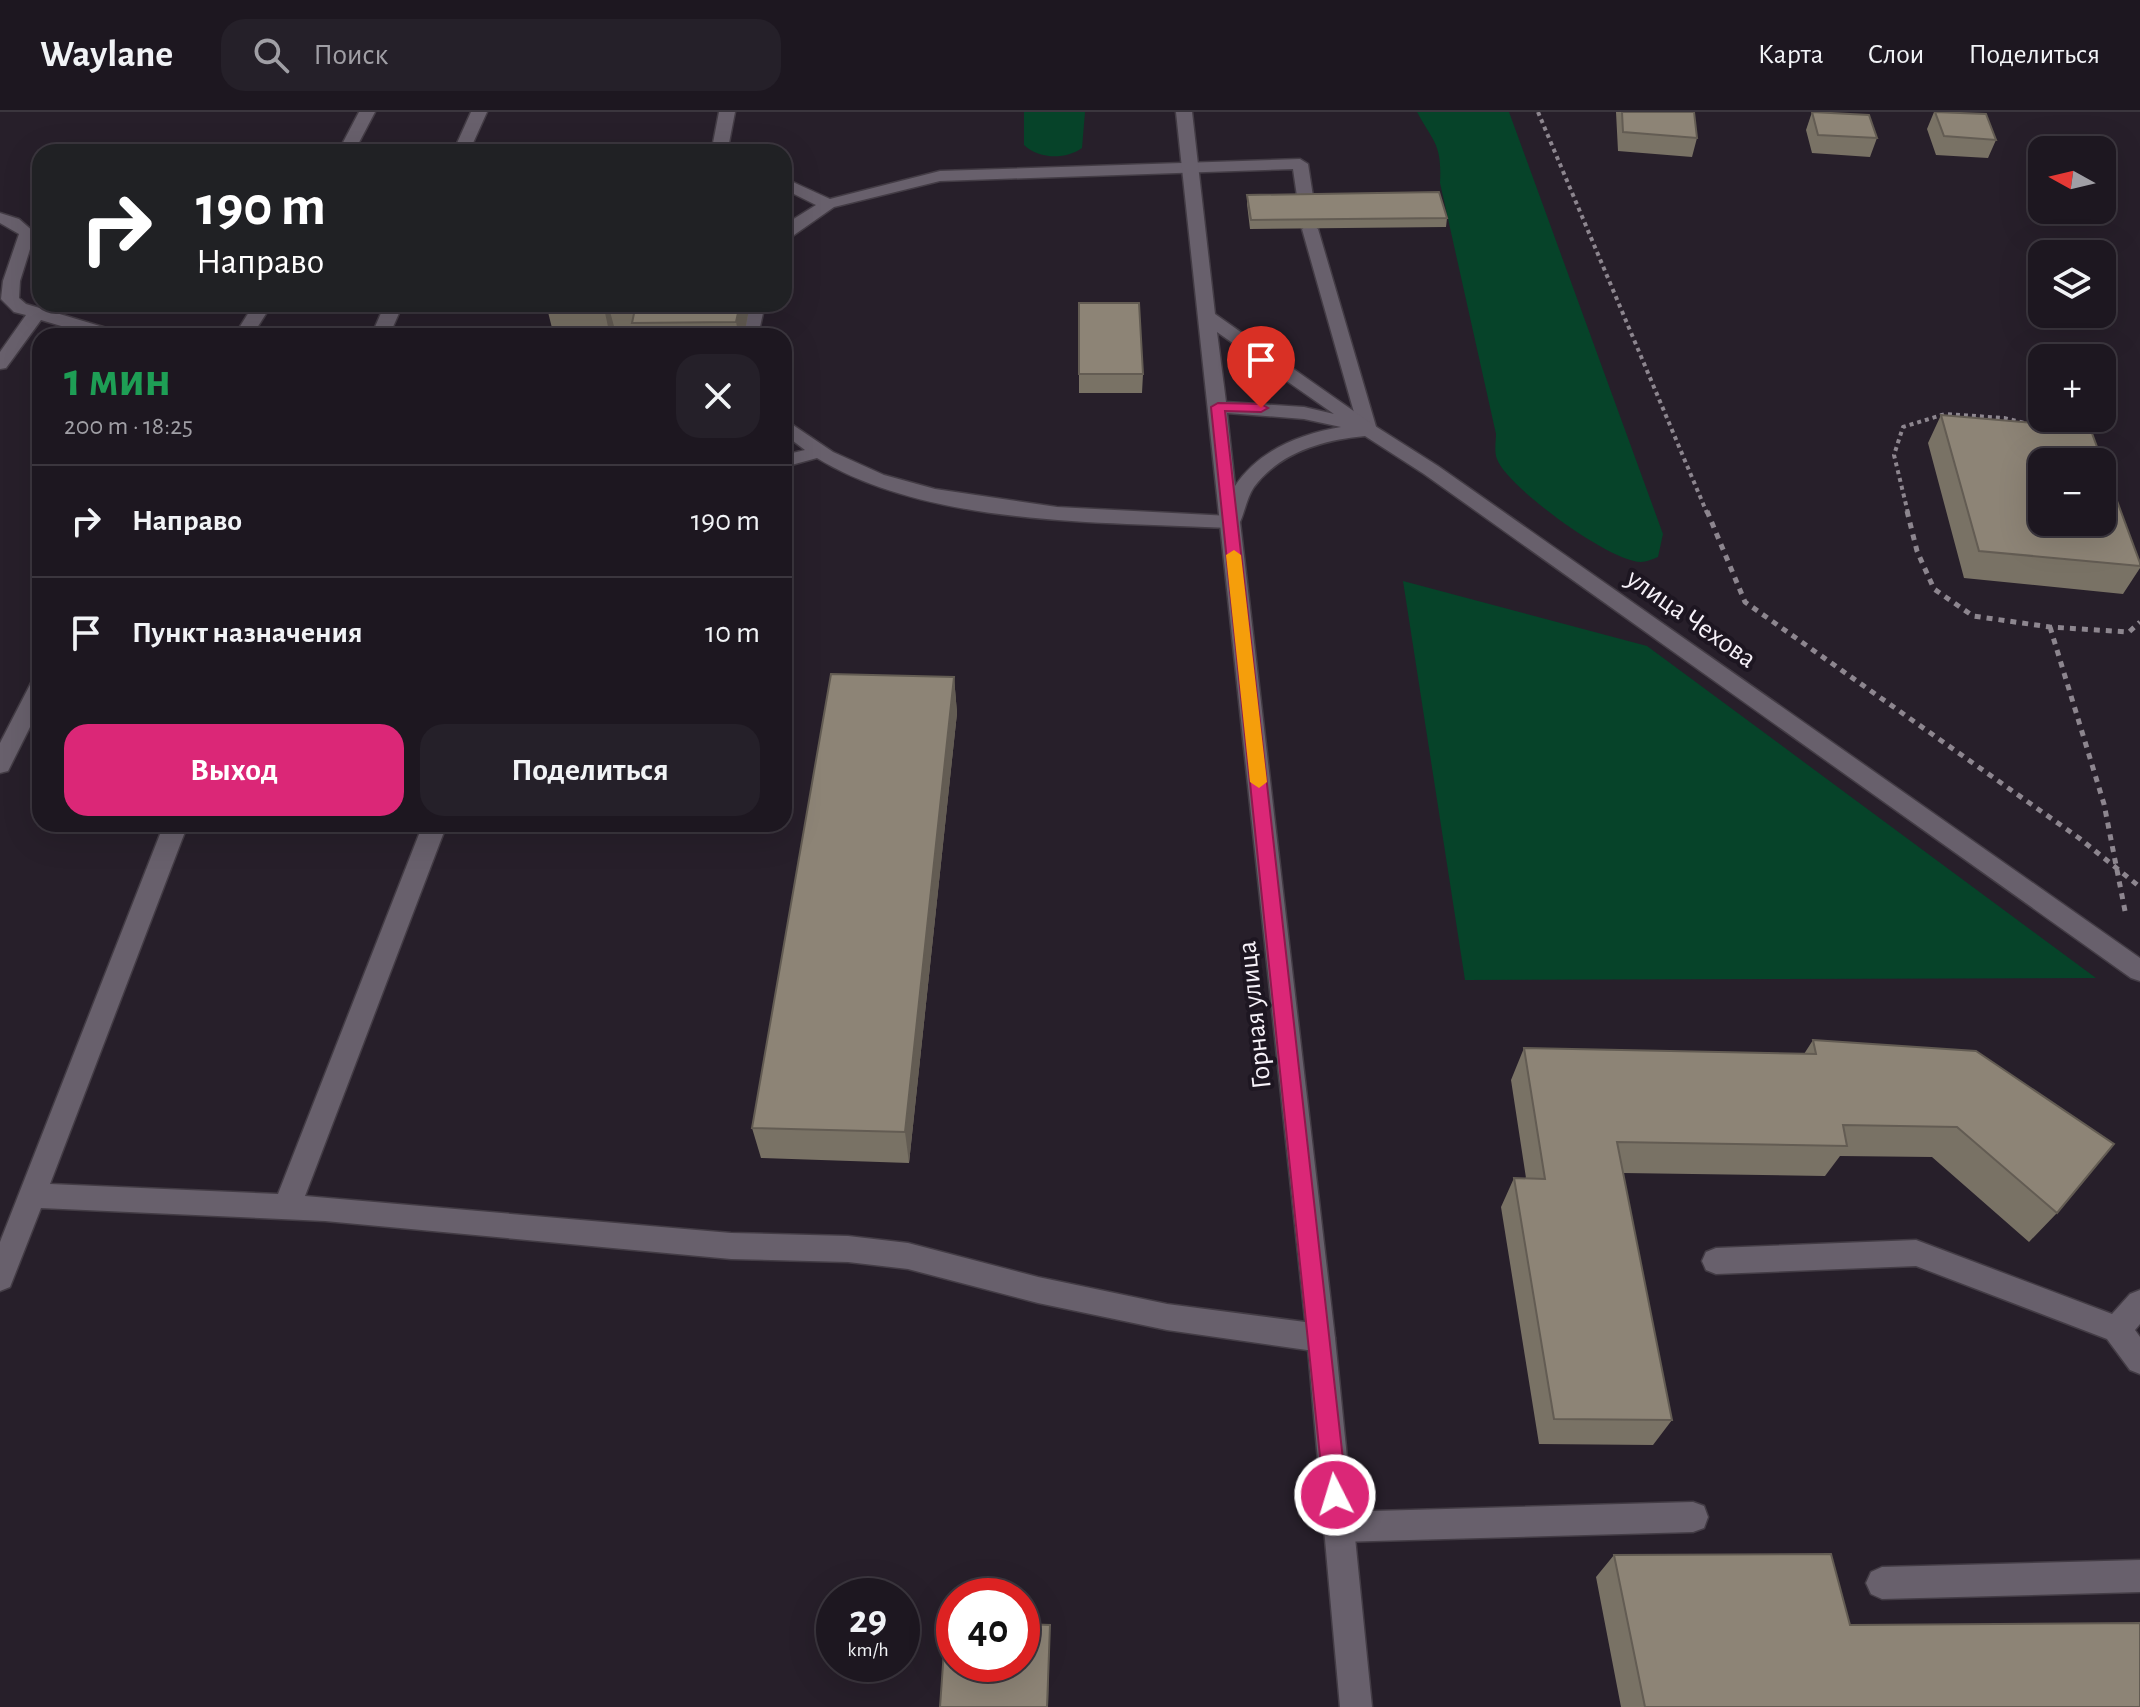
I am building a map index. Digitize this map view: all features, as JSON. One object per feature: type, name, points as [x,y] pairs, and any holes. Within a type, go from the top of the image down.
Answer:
[{"type":"street","points":[[350,144],[367,112]]},
{"type":"street","points":[[465,144],[479,112]]},
{"type":"street","points":[[722,144],[727,112]]},
{"type":"street","name":"Горная улица","points":[[1184,112],[1321,1338],[1356,1707]]},
{"type":"street","points":[[792,227],[828,204],[940,176],[1300,164],[1306,203]]},
{"type":"street","points":[[792,187],[828,204]]},
{"type":"street","points":[[0,218],[13,222],[27,233],[26,245],[9,280],[10,299],[20,308],[32,312]]},
{"type":"street","points":[[1310,229],[1368,430]]},
{"type":"street","points":[[34,312],[87,328]]},
{"type":"street","points":[[0,364],[37,313]]},
{"type":"street","name":"улица Чехова","points":[[1208,317],[1368,430],[1431,470],[2138,969]]},
{"type":"street","points":[[1218,407],[1304,413],[1368,430]]},
{"type":"street","points":[[792,431],[818,452],[850,469],[890,482],[989,505],[1230,522],[1245,486],[1274,458],[1305,440],[1332,432],[1368,430]]},
{"type":"street","points":[[792,459],[818,452]]},
{"type":"street","points":[[0,765],[32,702]]},
{"type":"street","points":[[0,1278],[173,832]]},
{"type":"street","points":[[287,1207],[432,832]]},
{"type":"street","points":[[33,1195],[287,1207],[731,1246],[848,1249],[908,1256],[1038,1290],[1167,1317],[1321,1338]]},
{"type":"street","points":[[1716,1261],[1916,1253],[2117,1329],[2140,1360]]},
{"type":"street","points":[[2117,1329],[2140,1303]]},
{"type":"street","points":[[1338,1527],[1693,1517]]},
{"type":"street","points":[[1882,1583],[2140,1576]]},
{"type":"path","points":[[1538,112],[1745,602],[2079,838],[2140,887]]},
{"type":"path","points":[[2028,424],[2004,418],[1945,414],[1903,427],[1894,455],[1917,551],[1934,589],[1973,616],[2050,627],[2129,632],[2140,622]]},
{"type":"path","points":[[2050,627],[2104,804],[2138,969]]},
{"type":"green space","points":[[1024,112],[1085,112],[1082,148],[1060,156],[1030,150],[1024,145]]},
{"type":"green space","points":[[1417,112],[1509,112],[1663,534],[1658,557],[1641,562],[1626,559],[1584,537],[1519,487],[1497,459],[1496,434],[1440,183],[1438,152]]},
{"type":"green space","points":[[1403,581],[1647,646],[2096,978],[1465,980]]},
{"type":"building","points":[[1622,112],[1694,112],[1697,138],[1623,132]]},
{"type":"building","points":[[1812,112],[1869,115],[1877,138],[1818,135]]},
{"type":"building","points":[[1935,112],[1986,114],[1996,140],[1944,136]]},
{"type":"building","points":[[1439,192],[1447,218],[1251,220],[1247,195]]},
{"type":"building","points":[[1079,303],[1139,303],[1143,374],[1079,374]]},
{"type":"building","points":[[634,312],[738,312],[736,322],[632,323]]},
{"type":"building","points":[[1941,415],[2028,423],[2028,432],[2091,432],[2097,448],[2028,448],[2028,536],[2116,536],[2116,498],[2140,566],[1979,551]]},
{"type":"building","points":[[831,674],[954,677],[905,1132],[752,1128]]},
{"type":"building","points":[[1813,1040],[1976,1051],[2114,1144],[2057,1213],[1957,1127],[1843,1125],[1847,1146],[1617,1142],[1672,1420],[1554,1419],[1514,1178],[1545,1179],[1524,1048],[1816,1054]]},
{"type":"building","points":[[1831,1554],[1850,1625],[2140,1623],[2140,1707],[1645,1707],[1614,1555]]},
{"type":"building","points":[[1040,1625],[1050,1625],[1047,1707],[940,1707],[942,1682],[1040,1682]]},
{"type":"slow traffic","points":[[1234,555],[1259,782]]},
{"type":"route","points":[[1261,408],[1218,407],[1321,1338],[1335,1495]]}]
